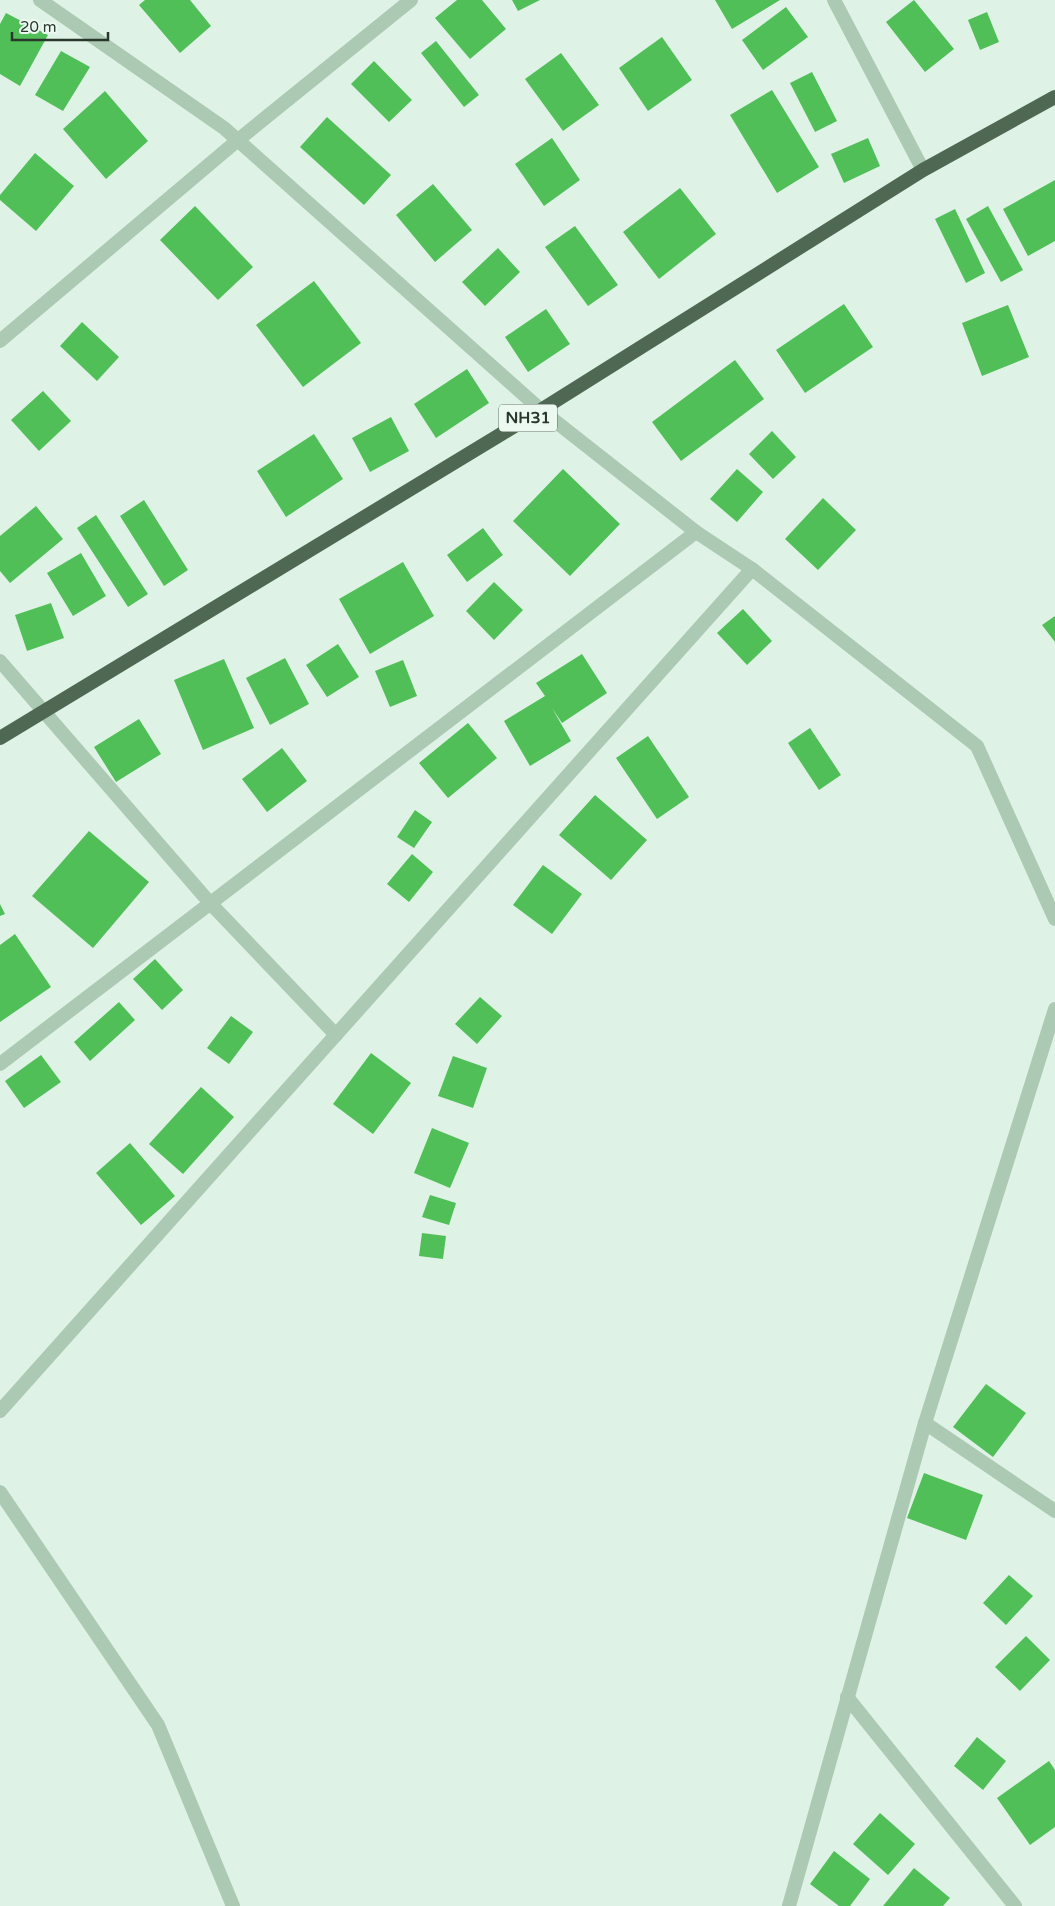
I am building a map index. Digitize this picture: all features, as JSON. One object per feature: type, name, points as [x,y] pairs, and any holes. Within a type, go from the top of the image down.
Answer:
[{"type":"highway","name":"NH31","points":[[0,738],[541,410],[923,170],[1055,97]]},
{"type":"street","points":[[40,0],[238,140],[541,410],[696,532],[752,569],[977,746],[1055,919]]},
{"type":"street","points":[[0,340],[238,140],[411,0]]},
{"type":"street","points":[[834,0],[923,170]]},
{"type":"street","points":[[0,1064],[696,532]]},
{"type":"street","points":[[0,1411],[752,569]]},
{"type":"street","points":[[0,661],[210,904],[336,1035]]},
{"type":"street","points":[[789,1906],[925,1423],[1055,1009]]},
{"type":"street","points":[[925,1423],[1055,1510]]},
{"type":"street","points":[[0,1492],[158,1725],[233,1906]]},
{"type":"street","points":[[847,1697],[1015,1906]]},
{"type":"building","points":[[145,0],[190,0],[211,26],[180,53],[139,5]]},
{"type":"building","points":[[457,0],[482,0],[506,29],[470,59],[435,18]]},
{"type":"building","points":[[512,0],[540,0],[518,11]]},
{"type":"building","points":[[715,0],[780,0],[732,29]]},
{"type":"building","points":[[914,0],[954,49],[925,72],[886,22]]},
{"type":"building","points":[[786,7],[808,37],[763,70],[742,40]]},
{"type":"building","points":[[987,12],[999,42],[980,50],[968,20]]},
{"type":"building","points":[[6,13],[48,35],[20,86],[0,74],[0,24]]},
{"type":"building","points":[[662,37],[692,80],[648,111],[619,68]]},
{"type":"building","points":[[436,41],[479,95],[464,107],[421,53]]},
{"type":"building","points":[[61,51],[90,67],[63,111],[35,95]]},
{"type":"building","points":[[561,53],[599,105],[563,131],[525,79]]},
{"type":"building","points":[[374,61],[412,100],[389,122],[351,84]]},
{"type":"building","points":[[812,72],[837,121],[815,132],[790,83]]},
{"type":"building","points":[[772,90],[819,167],[777,193],[730,115]]},
{"type":"building","points":[[105,91],[148,141],[106,179],[63,129]]},
{"type":"building","points":[[327,117],[391,175],[364,205],[300,147]]},
{"type":"building","points":[[552,138],[580,180],[544,206],[515,164]]},
{"type":"building","points":[[868,138],[880,166],[844,183],[831,154]]},
{"type":"building","points":[[35,153],[74,186],[36,231],[0,200],[0,195]]},
{"type":"building","points":[[1055,180],[1055,241],[1028,256],[1003,209]]},
{"type":"building","points":[[433,184],[472,230],[435,262],[396,215]]},
{"type":"building","points":[[680,188],[716,234],[659,279],[623,232]]},
{"type":"building","points":[[195,206],[253,267],[218,300],[160,240]]},
{"type":"building","points":[[988,206],[1023,270],[1001,282],[966,219]]},
{"type":"building","points":[[955,209],[985,273],[966,283],[935,219]]},
{"type":"building","points":[[575,226],[618,285],[588,306],[545,247]]},
{"type":"building","points":[[498,248],[520,272],[485,306],[462,282]]},
{"type":"building","points":[[314,281],[361,343],[303,387],[256,325]]},
{"type":"building","points":[[844,304],[873,347],[805,393],[776,350]]},
{"type":"building","points":[[1008,305],[1029,357],[982,376],[962,323]]},
{"type":"building","points":[[546,309],[570,344],[528,372],[505,337]]},
{"type":"building","points":[[82,322],[119,357],[97,381],[60,346]]},
{"type":"building","points":[[735,360],[764,399],[681,461],[652,422]]},
{"type":"building","points":[[467,369],[489,403],[436,438],[414,404]]},
{"type":"building","points":[[43,391],[71,421],[39,451],[11,420]]},
{"type":"building","points":[[391,417],[409,451],[370,472],[352,438]]},
{"type":"building","points":[[772,431],[796,457],[773,479],[749,454]]},
{"type":"building","points":[[314,434],[343,479],[286,517],[257,471]]},
{"type":"building","points":[[563,469],[620,524],[570,576],[513,521]]},
{"type":"building","points":[[737,469],[763,492],[737,522],[710,499]]},
{"type":"building","points":[[823,498],[856,530],[818,570],[785,539]]},
{"type":"building","points":[[144,500],[188,570],[164,586],[120,516]]},
{"type":"building","points":[[36,506],[63,539],[10,583],[0,571],[0,536]]},
{"type":"building","points":[[96,515],[148,594],[128,607],[77,528]]},
{"type":"building","points":[[483,528],[503,555],[467,582],[447,555]]},
{"type":"building","points":[[81,553],[106,596],[73,616],[47,573]]},
{"type":"building","points":[[403,562],[434,616],[370,654],[339,599]]},
{"type":"building","points":[[494,582],[523,610],[494,640],[466,611]]},
{"type":"building","points":[[51,603],[64,638],[27,651],[15,615]]},
{"type":"building","points":[[743,609],[772,641],[747,665],[717,633]]},
{"type":"building","points":[[1055,616],[1055,642],[1042,625]]},
{"type":"building","points":[[338,644],[359,677],[327,697],[306,665]]},
{"type":"building","points":[[582,654],[607,693],[562,723],[552,708],[571,741],[530,766],[504,721],[545,696],[536,683]]},
{"type":"building","points":[[285,658],[309,704],[270,725],[246,678]]},
{"type":"building","points":[[224,659],[254,728],[203,750],[174,680]]},
{"type":"building","points":[[403,660],[417,696],[390,707],[375,671]]},
{"type":"building","points":[[139,719],[161,754],[116,782],[94,747]]},
{"type":"building","points":[[468,723],[497,758],[448,798],[419,763]]},
{"type":"building","points":[[810,728],[841,775],[819,790],[788,743]]},
{"type":"building","points":[[648,736],[689,797],[657,819],[616,758]]},
{"type":"building","points":[[282,748],[307,781],[267,812],[242,779]]},
{"type":"building","points":[[595,795],[647,840],[611,880],[559,835]]},
{"type":"building","points":[[415,810],[432,822],[414,848],[397,837]]},
{"type":"building","points":[[89,831],[149,882],[93,948],[32,896]]},
{"type":"building","points":[[412,854],[433,872],[409,902],[387,884]]},
{"type":"building","points":[[543,865],[582,894],[552,934],[513,905]]},
{"type":"building","points":[[0,904],[5,914],[0,916]]},
{"type":"building","points":[[15,934],[51,987],[0,1022],[0,945]]},
{"type":"building","points":[[155,959],[183,990],[162,1010],[133,979]]},
{"type":"building","points":[[480,997],[502,1016],[477,1044],[455,1024]]},
{"type":"building","points":[[119,1002],[135,1020],[90,1061],[74,1042]]},
{"type":"building","points":[[231,1016],[253,1032],[229,1064],[207,1048]]},
{"type":"building","points":[[371,1053],[411,1083],[373,1134],[333,1104]]},
{"type":"building","points":[[41,1055],[61,1082],[24,1108],[5,1081]]},
{"type":"building","points":[[453,1056],[487,1068],[473,1108],[438,1096]]},
{"type":"building","points":[[201,1087],[234,1117],[183,1174],[149,1144]]},
{"type":"building","points":[[432,1128],[469,1143],[450,1188],[414,1173]]},
{"type":"building","points":[[130,1143],[175,1196],[141,1225],[96,1173]]},
{"type":"building","points":[[430,1195],[456,1203],[449,1225],[422,1217]]},
{"type":"building","points":[[422,1233],[446,1236],[443,1259],[419,1256]]},
{"type":"building","points":[[986,1384],[1026,1413],[993,1457],[953,1427]]},
{"type":"building","points":[[924,1473],[983,1495],[966,1540],[907,1518]]},
{"type":"building","points":[[1009,1575],[1033,1596],[1006,1625],[983,1603]]},
{"type":"building","points":[[1026,1636],[1050,1660],[1020,1691],[995,1667]]},
{"type":"building","points":[[977,1737],[1006,1761],[983,1790],[954,1766]]},
{"type":"building","points":[[1049,1761],[1055,1770],[1055,1827],[1030,1845],[997,1798]]},
{"type":"building","points":[[880,1813],[915,1844],[888,1875],[853,1844]]},
{"type":"building","points":[[834,1851],[870,1879],[850,1906],[839,1906],[810,1884]]},
{"type":"building","points":[[914,1868],[950,1898],[943,1906],[883,1906]]}]
